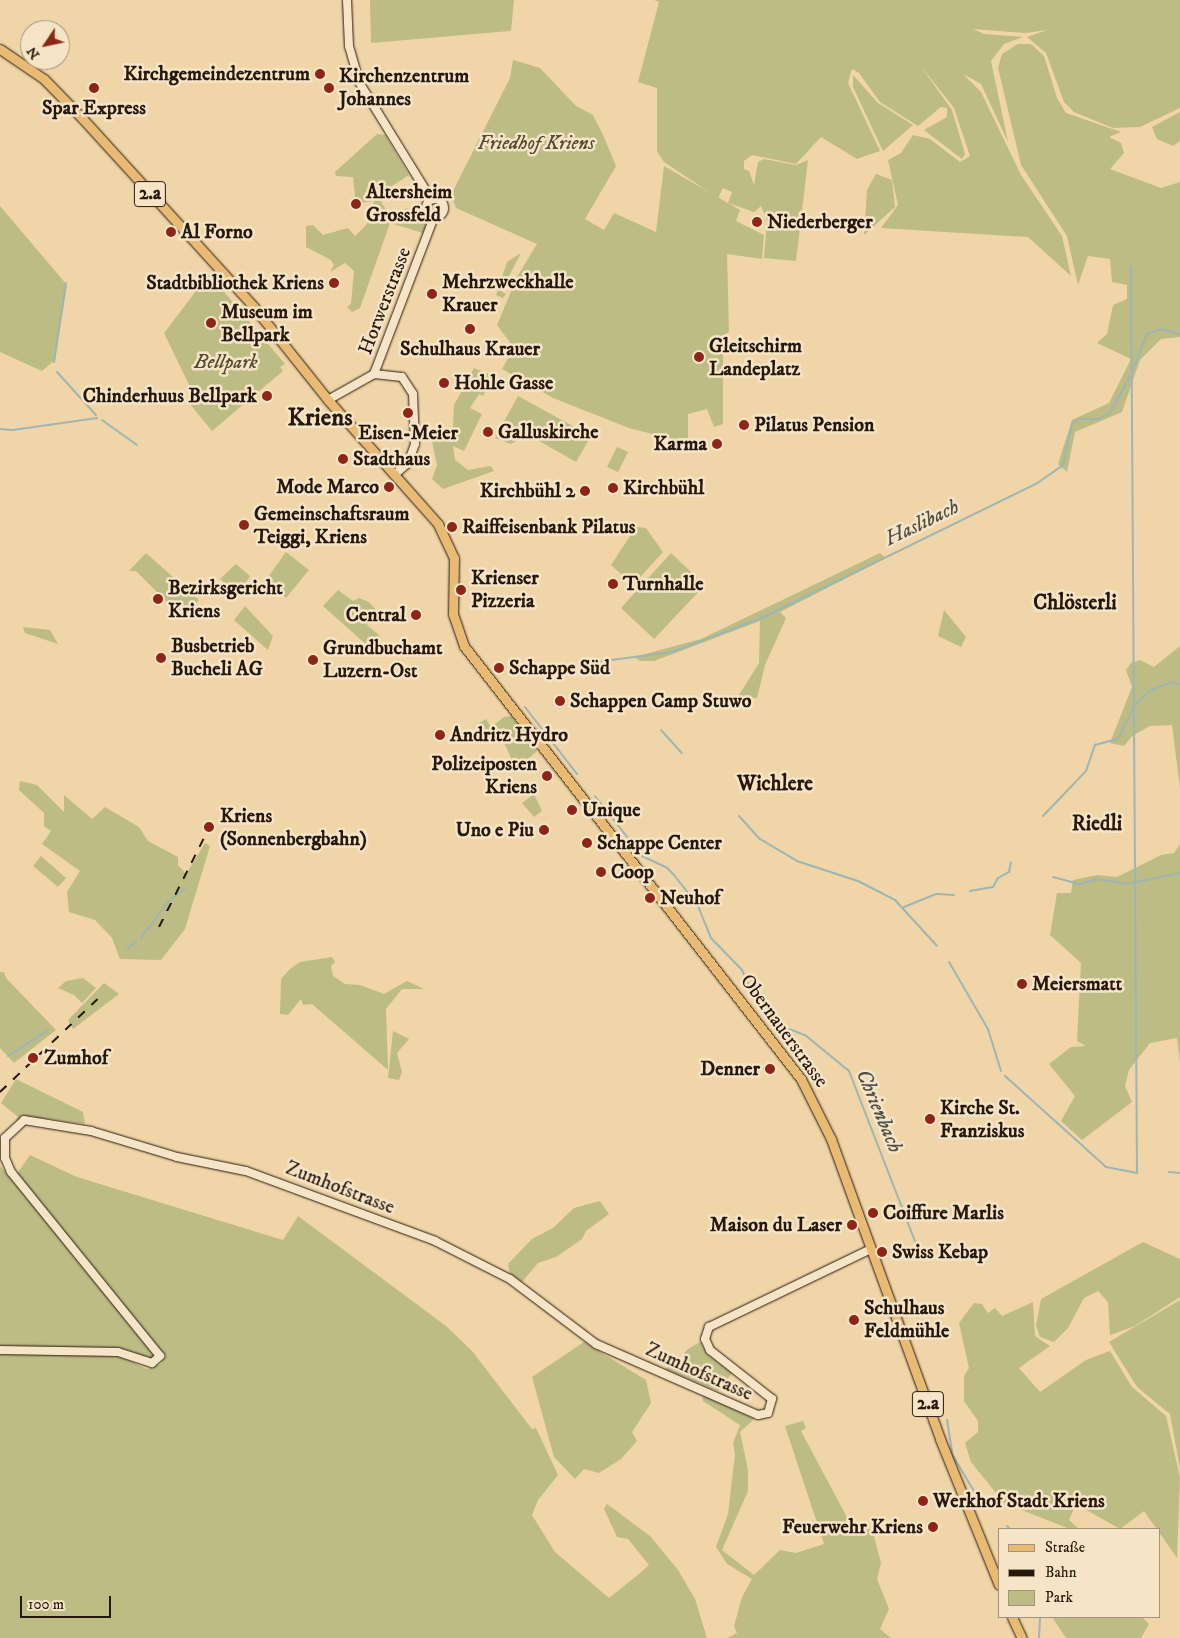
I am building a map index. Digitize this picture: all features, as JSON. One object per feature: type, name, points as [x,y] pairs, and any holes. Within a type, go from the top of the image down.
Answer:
[{"type":"main road","name":"2.a","points":[[0,49],[36,73],[65,100],[253,306],[328,400],[394,475]]},
{"type":"main road","name":"Obernauerstrasse","points":[[394,475],[448,540],[455,563],[454,623],[461,642],[794,1068],[826,1124],[940,1439],[998,1583]]},
{"type":"main road","points":[[1012,1618],[1022,1638]]},
{"type":"street","points":[[347,0],[348,46],[359,82],[431,199]]},
{"type":"street","points":[[431,199],[442,200],[445,207],[441,215],[434,217],[426,211],[431,199]]},
{"type":"street","name":"Horwerstrasse","points":[[328,400],[374,374],[382,358],[434,217]]},
{"type":"street","points":[[382,358],[388,373]]},
{"type":"street","points":[[374,374],[388,373],[402,377],[409,384],[414,404],[413,452],[403,469],[394,475]]},
{"type":"street","name":"Zumhofstrasse","points":[[0,1350],[118,1352],[152,1364],[160,1356],[11,1172],[5,1158],[5,1138],[24,1120],[91,1131],[177,1157],[252,1172],[434,1241],[510,1279],[596,1344],[758,1415],[768,1413],[772,1400],[710,1350],[705,1338],[709,1327],[871,1249]]},
{"type":"green space","points":[[370,0],[514,0],[511,31],[371,43]]},
{"type":"green space","points":[[654,0],[1180,0],[1180,108],[1140,127],[1113,128],[1074,112],[1064,102],[1046,53],[1027,37],[1047,30],[1026,33],[973,29],[984,34],[1023,37],[1004,44],[991,61],[1008,142],[981,84],[963,74],[981,92],[1021,175],[1062,236],[1071,276],[1028,237],[881,228],[898,205],[888,160],[901,153],[913,135],[930,139],[960,162],[970,156],[954,108],[920,65],[952,110],[965,154],[962,159],[924,130],[947,117],[947,108],[941,107],[918,126],[880,102],[859,73],[852,69],[848,83],[880,151],[857,159],[821,137],[796,164],[752,155],[744,161],[744,169],[749,171],[754,185],[758,162],[764,159],[796,165],[808,160],[796,261],[764,258],[767,220],[761,206],[754,212],[728,203],[732,192],[723,188],[718,198],[664,162],[657,151],[657,88],[638,82],[659,2]]},
{"type":"green space","points":[[1018,44],[1031,44],[1044,56],[1057,98],[1066,113],[1121,132],[1109,137],[1121,143],[1124,153],[1110,169],[1161,188],[1180,182],[1180,337],[1161,339],[1140,360],[1122,412],[1075,432],[1067,472],[1058,464],[1072,420],[1109,403],[1131,359],[1097,343],[1107,334],[1113,305],[1127,299],[1127,285],[1112,282],[1110,259],[1088,256],[1078,285],[1067,236],[1021,165],[998,68],[1002,54]]},
{"type":"green space","name":"Friedhof Kriens","points":[[513,60],[540,68],[576,106],[593,115],[603,135],[616,166],[585,219],[604,230],[614,213],[656,232],[664,166],[740,210],[736,221],[764,235],[762,259],[727,254],[729,332],[723,336],[723,424],[714,427],[707,409],[688,414],[688,438],[672,439],[629,428],[553,398],[502,369],[514,348],[497,325],[517,277],[537,244],[456,208],[451,195],[510,78]]},
{"type":"green space","points":[[853,75],[878,103],[913,125],[883,151],[853,87]]},
{"type":"green space","points":[[1180,112],[1180,141],[1173,146],[1157,139],[1152,127]]},
{"type":"green space","points":[[377,134],[385,135],[409,175],[380,194],[384,200],[381,202],[392,218],[407,208],[412,214],[429,219],[423,233],[390,223],[360,308],[352,312],[347,307],[351,304],[354,271],[345,263],[330,272],[334,265],[331,260],[306,247],[306,226],[313,225],[323,235],[348,228],[355,236],[367,224],[374,201],[360,203],[355,197],[353,177],[336,176],[335,172]]},
{"type":"green space","points":[[876,174],[892,180],[895,207],[864,235],[867,190]]},
{"type":"green space","points":[[0,206],[67,285],[55,360],[42,371],[0,352]]},
{"type":"green space","points":[[521,253],[501,291],[506,294],[503,298],[496,295],[507,262]]},
{"type":"green space","name":"Bellpark","points":[[209,274],[285,364],[280,367],[283,371],[212,431],[189,403],[192,391],[164,333]]},
{"type":"green space","points":[[474,368],[493,376],[483,396],[479,394],[470,408],[482,414],[464,451],[453,446],[455,460],[468,470],[491,466],[494,471],[443,489],[432,479],[437,465],[430,432],[453,428],[454,405]]},
{"type":"green space","points":[[518,396],[591,436],[576,462],[527,434],[511,444],[495,438]]},
{"type":"green space","points":[[617,447],[628,452],[618,472],[607,467]]},
{"type":"green space","points":[[636,527],[646,528],[663,552],[633,585],[611,565]]},
{"type":"green space","points":[[286,552],[309,570],[286,598],[266,580]]},
{"type":"green space","points":[[146,553],[199,600],[183,618],[136,571],[129,571]]},
{"type":"green space","points":[[671,553],[705,585],[654,639],[621,608]]},
{"type":"green space","points":[[880,553],[886,558],[780,612],[786,618],[765,665],[757,698],[737,698],[759,663],[760,621],[654,661],[640,661],[634,657],[701,639]]},
{"type":"green space","points":[[236,564],[250,576],[238,595],[220,579]]},
{"type":"green space","points":[[338,590],[353,601],[359,598],[369,602],[378,612],[367,625],[380,636],[376,644],[369,647],[323,606]]},
{"type":"green space","points":[[245,606],[273,636],[268,650],[234,620]]},
{"type":"green space","points":[[944,610],[966,637],[961,647],[938,636]]},
{"type":"green space","points":[[23,627],[50,630],[58,644],[25,633]]},
{"type":"green space","points":[[1180,646],[1180,788],[1172,725],[1150,726],[1132,736],[1124,746],[1110,743],[1132,687],[1126,670],[1131,663],[1140,660],[1154,667]]},
{"type":"green space","points":[[511,716],[537,751],[522,764],[500,772],[500,763],[512,760],[501,736],[489,741],[479,723],[486,719],[491,727],[504,717]]},
{"type":"green space","points":[[20,781],[37,785],[64,812],[64,795],[92,819],[105,807],[139,827],[148,841],[178,857],[178,865],[186,874],[205,843],[210,846],[185,929],[161,960],[120,959],[112,938],[95,920],[69,912],[67,892],[80,871],[42,844],[51,831],[44,826],[44,813],[19,790]]},
{"type":"green space","points":[[534,794],[542,811],[534,817],[522,803]]},
{"type":"green space","points":[[1180,844],[1180,1062],[1177,1038],[1150,1043],[1129,1070],[1125,1086],[1132,1102],[1082,1140],[1061,1121],[1075,1096],[1049,1064],[1071,1047],[1086,1046],[1077,1041],[1081,963],[1050,935],[1057,893],[1071,893],[1073,880],[1097,875],[1117,877],[1161,855],[1174,853]]},
{"type":"green space","points":[[41,856],[66,878],[58,887],[33,866]]},
{"type":"green space","points":[[332,957],[335,962],[331,966],[333,976],[345,984],[360,985],[384,994],[407,981],[424,989],[402,989],[386,1009],[388,1070],[312,1004],[303,1005],[301,999],[288,1015],[280,1014],[281,979],[290,969],[300,962]]},
{"type":"green space","points":[[0,972],[4,972],[6,978],[56,1030],[14,1063],[0,1048]]},
{"type":"green space","points":[[83,978],[96,988],[82,1003],[74,995],[58,988],[66,981]]},
{"type":"green space","points":[[104,983],[119,994],[73,1029],[68,1020]]},
{"type":"green space","points":[[393,1031],[409,1039],[397,1053],[402,1072],[399,1080],[388,1078]]},
{"type":"green space","points":[[16,1079],[83,1112],[85,1124],[43,1118],[16,1121],[18,1117],[1,1103]]},
{"type":"green space","points":[[30,1155],[77,1177],[283,1240],[298,1216],[446,1326],[472,1351],[532,1429],[536,1428],[558,1475],[538,1500],[532,1515],[555,1552],[609,1598],[649,1565],[628,1539],[617,1537],[604,1509],[607,1504],[650,1536],[678,1570],[695,1599],[707,1638],[0,1638],[0,1351],[117,1355],[147,1369],[161,1364],[165,1355],[16,1175]]},
{"type":"green space","points":[[0,1166],[156,1348],[155,1360],[119,1351],[0,1348]]},
{"type":"green space","points":[[600,1201],[609,1214],[586,1231],[582,1239],[556,1257],[538,1263],[522,1282],[510,1274],[508,1264],[532,1239],[553,1228],[574,1208]]},
{"type":"green space","points":[[1143,1242],[1180,1259],[1180,1297],[1135,1326],[1110,1335],[1108,1302],[1098,1291],[1084,1298],[1068,1328],[1054,1342],[1040,1337],[1036,1326],[1041,1299]]},
{"type":"green space","points":[[1180,1300],[1180,1469],[1170,1414],[1137,1387],[1109,1342]]},
{"type":"green space","points":[[1033,1302],[1035,1336],[1050,1346],[1019,1368],[1040,1392],[1086,1360],[1110,1351],[1132,1387],[1166,1416],[1180,1477],[1177,1558],[1160,1534],[1160,1528],[1156,1528],[1144,1511],[1121,1528],[1118,1528],[1076,1504],[1069,1520],[1078,1528],[1067,1528],[1004,1503],[971,1462],[965,1443],[978,1432],[978,1421],[964,1401],[964,1376],[969,1368],[959,1323],[974,1303],[982,1304],[988,1313],[995,1308],[1002,1316]]},
{"type":"green space","points":[[584,1342],[646,1380],[651,1403],[632,1432],[637,1441],[621,1459],[599,1473],[584,1469],[575,1479],[554,1457],[532,1377]]},
{"type":"green space","points":[[700,1342],[708,1355],[732,1373],[718,1391],[664,1369],[686,1357],[684,1353]]},
{"type":"green space","points":[[702,1393],[754,1419],[740,1432],[748,1470],[748,1491],[722,1550],[754,1575],[780,1550],[796,1553],[824,1544],[785,1426],[803,1421],[806,1428],[801,1431],[850,1523],[861,1522],[873,1533],[881,1563],[877,1579],[889,1609],[880,1629],[891,1638],[727,1638],[737,1633],[734,1626],[742,1597],[752,1579],[727,1564],[716,1547],[728,1514],[735,1454],[733,1443],[740,1425],[703,1401]]},
{"type":"green space","points":[[1053,1618],[1143,1618],[1149,1624],[1141,1638],[1066,1638]]},
{"type":"waterway","points":[[1005,1076],[1106,1167],[1137,1173],[1131,267]]},
{"type":"waterway","points":[[54,362],[66,283]]},
{"type":"waterway","name":"Haslibach","points":[[1132,372],[1147,334],[1162,329],[1180,334]]},
{"type":"waterway","points":[[57,372],[96,415]]},
{"type":"waterway","name":"Haslibach","points":[[596,662],[672,652],[764,617],[1036,484],[1063,465],[1072,424],[1078,419],[1099,419],[1110,413],[1130,376]]},
{"type":"waterway","points":[[0,429],[13,430],[97,418]]},
{"type":"waterway","points":[[102,420],[137,445]]},
{"type":"waterway","points":[[1043,816],[1086,771],[1095,745],[1118,739],[1135,705],[1151,690],[1172,682],[1180,684]]},
{"type":"waterway","name":"Chrienbach","points":[[525,707],[577,774]]},
{"type":"waterway","points":[[661,730],[682,753]]},
{"type":"waterway","name":"Chrienbach","points":[[595,796],[642,856],[666,867],[674,875],[698,906],[711,938],[742,970],[752,992]]},
{"type":"waterway","points":[[739,816],[760,839],[797,861],[858,881],[895,900],[937,946]]},
{"type":"waterway","points":[[970,891],[993,887],[998,878],[1009,872],[1011,862]]},
{"type":"waterway","points":[[1053,877],[1080,884],[1097,879],[1127,884],[1180,873]]},
{"type":"waterway","points":[[141,938],[168,902],[185,888]]},
{"type":"waterway","points":[[904,907],[937,894],[954,895]]},
{"type":"waterway","points":[[126,950],[136,942]]},
{"type":"waterway","points":[[949,962],[988,1029],[1001,1071]]},
{"type":"waterway","name":"Chrienbach","points":[[755,1000],[776,1024],[805,1035],[849,1071],[916,1244]]},
{"type":"waterway","points":[[8,1056],[47,1031]]},
{"type":"waterway","points":[[1169,1172],[1180,1173]]},
{"type":"waterway","name":"Chrienbach","points":[[947,1420],[953,1456],[978,1498],[992,1504]]},
{"type":"waterway","name":"Chrienbach","points":[[1039,1638],[1040,1618]]},
{"type":"railway","points":[[159,927],[206,834]]},
{"type":"railway","points":[[0,1092],[102,995]]},
{"type":"place","name":"Kirchgemeindezentrum","points":[[320,74]]},
{"type":"place","name":"Spar Express","points":[[94,88]]},
{"type":"place","name":"Kirchenzentrum Johannes","points":[[329,88]]},
{"type":"place","name":"Altersheim Grossfeld","points":[[356,204]]},
{"type":"place","name":"Niederberger","points":[[757,222]]},
{"type":"place","name":"Al Forno","points":[[171,232]]},
{"type":"place","name":"Stadtbibliothek Kriens","points":[[334,283]]},
{"type":"place","name":"Mehrzweckhalle Krauer","points":[[432,294]]},
{"type":"place","name":"Museum im Bellpark","points":[[211,323]]},
{"type":"place","name":"Schulhaus Krauer","points":[[470,329]]},
{"type":"place","name":"Gleitschirm Landeplatz","points":[[699,357]]},
{"type":"place","name":"Hohle Gasse","points":[[444,383]]},
{"type":"place","name":"Chinderhuus Bellpark","points":[[267,396]]},
{"type":"place","name":"Eisen-Meier","points":[[408,413]]},
{"type":"place","name":"Pilatus Pension","points":[[744,425]]},
{"type":"place","name":"Galluskirche","points":[[488,432]]},
{"type":"place","name":"Karma","points":[[717,444]]},
{"type":"place","name":"Stadthaus","points":[[343,459]]},
{"type":"place","name":"Mode Marco","points":[[389,487]]},
{"type":"place","name":"Kirchbühl","points":[[613,488]]},
{"type":"place","name":"Kirchbühl 2","points":[[585,491]]},
{"type":"place","name":"Gemeinschaftsraum Teiggi, Kriens","points":[[244,525]]},
{"type":"place","name":"Raiffeisenbank Pilatus","points":[[452,527]]},
{"type":"place","name":"Turnhalle","points":[[613,584]]},
{"type":"place","name":"Krienser Pizzeria","points":[[461,590]]},
{"type":"place","name":"Bezirksgericht Kriens","points":[[158,599]]},
{"type":"place","name":"Central","points":[[416,615]]},
{"type":"place","name":"Busbetrieb Bucheli AG","points":[[161,658]]},
{"type":"place","name":"Grundbuchamt Luzern-Ost","points":[[313,660]]},
{"type":"place","name":"Schappe Süd","points":[[499,668]]},
{"type":"place","name":"Schappen Camp Stuwo","points":[[560,701]]},
{"type":"place","name":"Andritz Hydro","points":[[440,735]]},
{"type":"place","name":"Polizeiposten Kriens","points":[[547,776]]},
{"type":"place","name":"Unique","points":[[572,810]]},
{"type":"place","name":"Kriens (Sonnenbergbahn)","points":[[209,827]]},
{"type":"place","name":"Uno e Piu","points":[[544,830]]},
{"type":"place","name":"Schappe Center","points":[[587,843]]},
{"type":"place","name":"Coop","points":[[601,872]]},
{"type":"place","name":"Neuhof","points":[[650,898]]},
{"type":"place","name":"Meiersmatt","points":[[1022,984]]},
{"type":"place","name":"Zumhof","points":[[33,1058]]},
{"type":"place","name":"Denner","points":[[770,1069]]},
{"type":"place","name":"Kirche St. Franziskus","points":[[930,1119]]},
{"type":"place","name":"Coiffure Marlis","points":[[873,1213]]},
{"type":"place","name":"Maison du Laser","points":[[852,1225]]},
{"type":"place","name":"Swiss Kebap","points":[[882,1252]]},
{"type":"place","name":"Schulhaus Feldmühle","points":[[854,1320]]},
{"type":"place","name":"Werkhof Stadt Kriens","points":[[923,1501]]},
{"type":"place","name":"Feuerwehr Kriens","points":[[933,1527]]},
{"type":"district","name":"Kriens","points":[[320,418]]},
{"type":"district","name":"Chlösterli","points":[[1075,603]]},
{"type":"district","name":"Wichlere","points":[[775,784]]},
{"type":"district","name":"Riedli","points":[[1097,824]]}]
